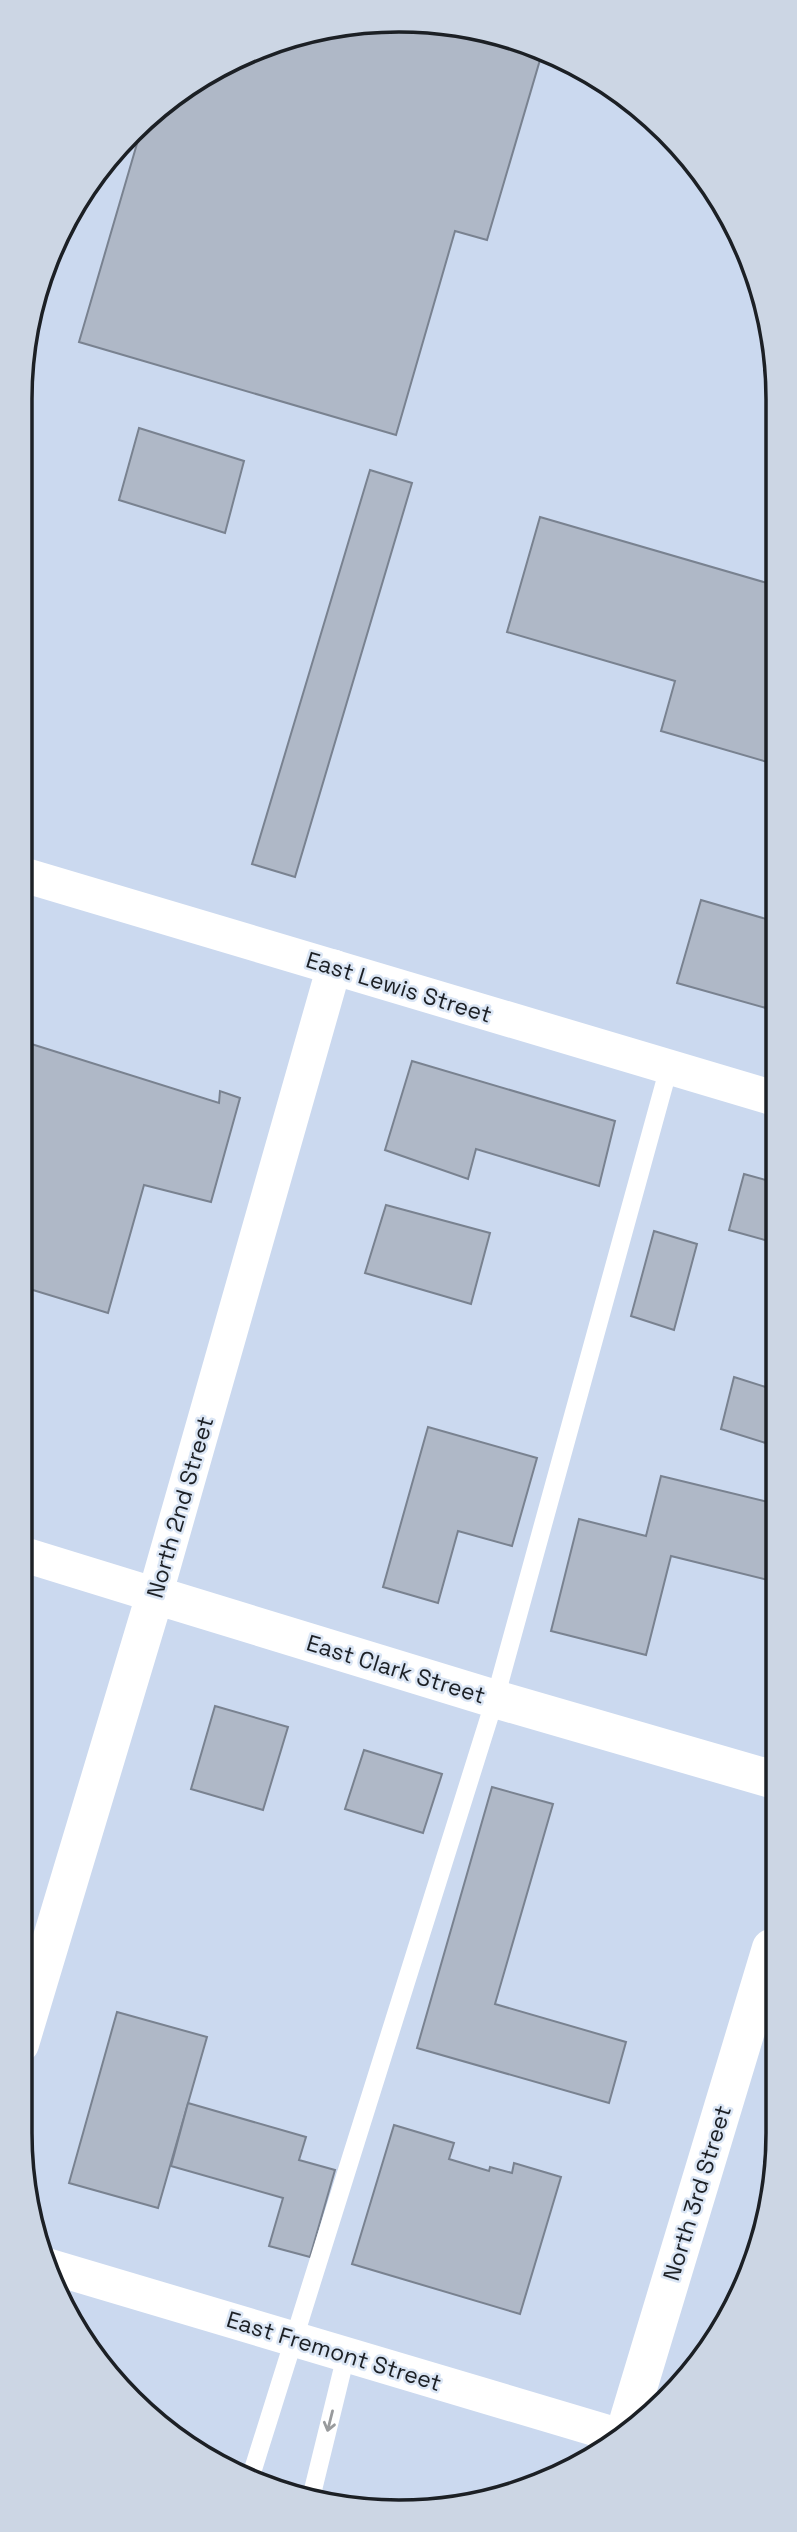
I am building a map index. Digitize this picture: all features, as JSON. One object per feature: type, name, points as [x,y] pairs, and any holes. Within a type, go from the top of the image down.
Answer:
[{"type":"street","name":"East Lewis Street","points":[[32,877],[766,1096]]},
{"type":"street","name":"North 2nd Street","points":[[32,2004],[155,1595],[334,967]]},
{"type":"street","name":"East Clark Street","points":[[32,1557],[495,1699],[766,1778]]},
{"type":"street","name":"North 3rd Street","points":[[628,2419],[766,1965]]},
{"type":"street","name":"East Fremont Street","points":[[57,2269],[610,2433]]},
{"type":"lane","points":[[253,2471],[495,1699],[670,1067]]},
{"type":"lane","points":[[313,2490],[346,2355]]},
{"type":"shaded area","points":[[374,32],[423,32],[470,39],[516,51],[561,69],[622,107],[658,139],[690,175],[728,236],[753,304],[762,351],[766,398],[766,2134],[758,2205],[738,2274],[704,2337],[658,2393],[622,2425],[561,2463],[493,2488],[423,2500],[374,2500],[304,2488],[236,2463],[175,2425],[139,2393],[107,2357],[69,2296],[44,2228],[32,2158],[32,374],[39,327],[59,258],[93,195],[139,139],[195,93],[258,59],[327,39]]},
{"type":"building","points":[[374,32],[446,35],[493,44],[540,59],[487,240],[455,231],[396,435],[79,342],[138,140],[195,93],[236,69],[281,51],[327,39]]},
{"type":"building","points":[[139,428],[244,461],[225,533],[119,500]]},
{"type":"building","points":[[370,470],[412,483],[295,877],[252,864]]},
{"type":"building","points":[[540,517],[766,583],[766,762],[661,731],[675,681],[507,632]]},
{"type":"building","points":[[701,900],[766,919],[766,1008],[677,983]]},
{"type":"building","points":[[32,1044],[219,1103],[220,1091],[240,1098],[211,1202],[144,1185],[108,1313],[32,1290]]},
{"type":"building","points":[[412,1061],[615,1121],[599,1186],[476,1149],[468,1179],[385,1150]]},
{"type":"building","points":[[744,1174],[766,1180],[766,1240],[729,1230]]},
{"type":"building","points":[[386,1205],[490,1233],[471,1304],[365,1273]]},
{"type":"building","points":[[654,1231],[697,1244],[674,1330],[631,1316]]},
{"type":"building","points":[[734,1377],[766,1387],[766,1443],[721,1429]]},
{"type":"building","points":[[428,1427],[537,1458],[512,1546],[458,1531],[438,1603],[383,1587]]},
{"type":"building","points":[[661,1476],[766,1502],[766,1580],[671,1556],[646,1655],[551,1631],[579,1519],[646,1536]]},
{"type":"building","points":[[215,1706],[288,1727],[263,1810],[191,1789]]},
{"type":"building","points":[[364,1750],[442,1774],[423,1833],[345,1809]]},
{"type":"building","points":[[492,1787],[553,1804],[495,2004],[626,2042],[609,2103],[417,2048]]},
{"type":"building","points":[[117,2012],[207,2037],[158,2208],[69,2183]]},
{"type":"building","points":[[188,2103],[306,2137],[299,2160],[335,2170],[310,2257],[269,2246],[283,2198],[171,2166]]},
{"type":"building","points":[[394,2125],[454,2143],[449,2159],[489,2171],[490,2167],[512,2173],[514,2163],[561,2177],[520,2314],[352,2264]]}]
